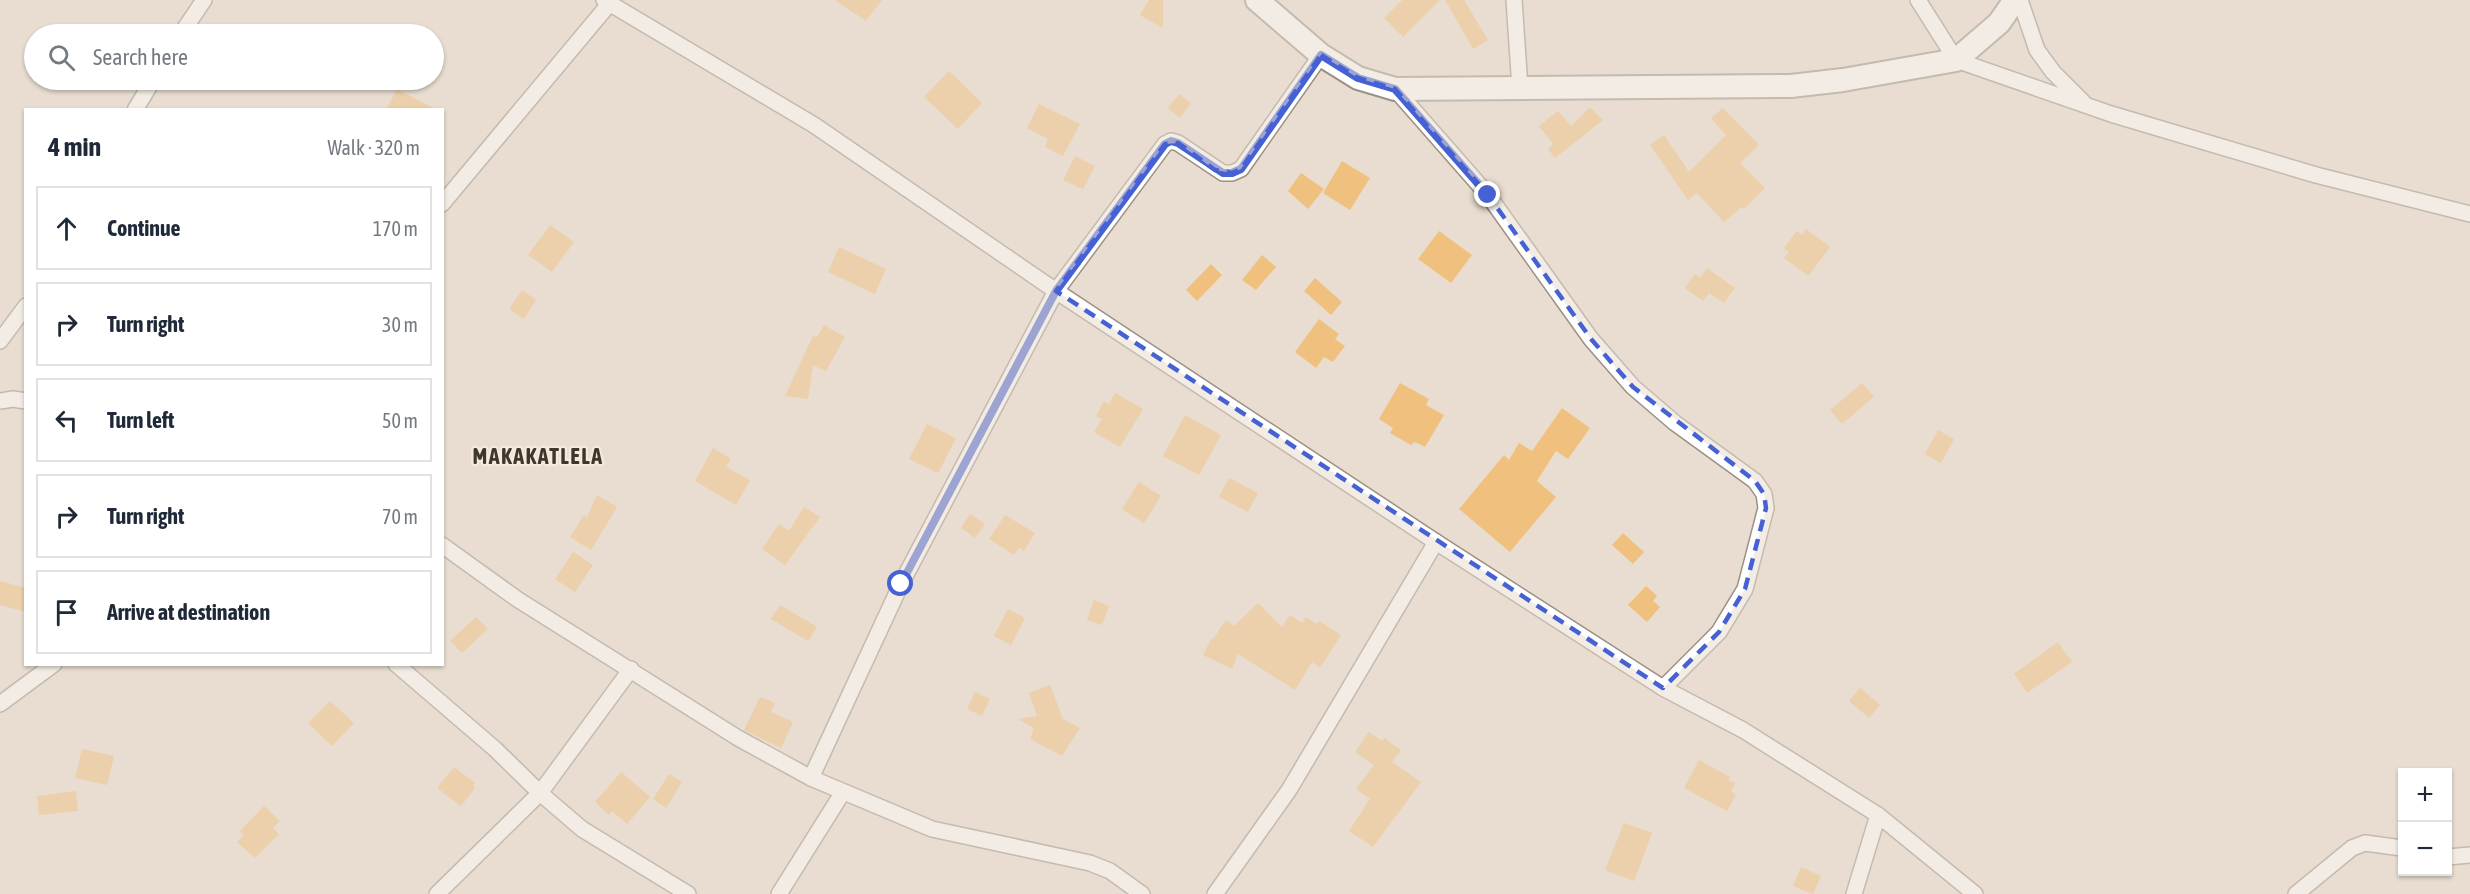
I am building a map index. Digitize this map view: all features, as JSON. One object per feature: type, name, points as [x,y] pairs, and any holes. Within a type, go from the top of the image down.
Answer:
[{"type":"street","points":[[188,24],[204,0]]},
{"type":"street","points":[[1257,0],[1321,55],[1358,78],[1395,89],[1791,86],[1843,80],[1956,60],[2086,105],[2316,176],[2470,214]]},
{"type":"street","points":[[1514,0],[1520,88]]},
{"type":"street","points":[[1918,0],[1956,60]]},
{"type":"street","points":[[1956,60],[1999,22],[2015,0]]},
{"type":"street","points":[[2020,0],[2037,50],[2053,72],[2086,105]]},
{"type":"street","points":[[444,202],[607,2],[814,125],[1056,291],[1436,542],[1663,688],[1743,730],[1878,815],[1975,894]]},
{"type":"street","points":[[811,778],[901,584],[1056,291],[1165,144],[1171,141],[1178,143],[1223,173],[1232,173],[1241,169],[1321,55]]},
{"type":"street","points":[[1395,89],[1488,195],[1591,339],[1633,387],[1675,423],[1755,481],[1764,494],[1766,507],[1744,589],[1719,632],[1663,688]]},
{"type":"street","points":[[136,108],[147,90]]},
{"type":"street","points":[[0,341],[24,309]]},
{"type":"street","points":[[0,401],[13,399],[24,401]]},
{"type":"street","points":[[1215,894],[1289,790],[1436,542]]},
{"type":"street","points":[[444,546],[517,599],[738,738],[811,778],[932,829],[1090,863],[1110,871],[1136,892]]},
{"type":"street","points":[[0,704],[51,666]]},
{"type":"street","points":[[398,666],[495,749],[540,793],[582,829],[688,894]]},
{"type":"street","points":[[437,894],[540,793],[631,669]]},
{"type":"street","points":[[779,894],[843,792]]},
{"type":"street","points":[[1854,894],[1878,815]]},
{"type":"street","points":[[2296,894],[2352,848],[2365,843],[2398,847]]},
{"type":"street","points":[[2452,856],[2470,855]]},
{"type":"highlighted area","points":[[1321,55],[1358,78],[1395,89],[1488,195],[1591,339],[1633,387],[1755,481],[1764,494],[1766,508],[1745,589],[1719,632],[1663,688],[1056,291],[1165,144],[1178,143],[1215,170],[1232,173],[1241,169]]},
{"type":"building","points":[[835,0],[882,0],[866,21]]},
{"type":"building","points":[[1149,0],[1163,0],[1163,28],[1140,15]]},
{"type":"building","points":[[1402,0],[1440,0],[1403,37],[1384,18]]},
{"type":"building","points":[[1445,0],[1464,0],[1488,40],[1473,49]]},
{"type":"building","points":[[949,71],[982,103],[958,129],[924,97]]},
{"type":"building","points":[[396,90],[399,90],[433,108],[387,108]]},
{"type":"building","points":[[1179,94],[1191,103],[1180,118],[1168,108]]},
{"type":"building","points":[[1039,104],[1080,124],[1063,156],[1045,147],[1048,139],[1027,128]]},
{"type":"building","points":[[1590,107],[1603,120],[1555,158],[1548,149],[1553,144],[1539,126],[1558,111],[1571,126]]},
{"type":"building","points":[[1723,108],[1759,145],[1740,163],[1765,188],[1744,209],[1742,207],[1724,222],[1697,193],[1688,200],[1650,145],[1664,135],[1689,172],[1726,135],[1711,118]]},
{"type":"building","points":[[1075,156],[1095,166],[1083,189],[1063,180]]},
{"type":"building","points":[[1342,161],[1370,178],[1350,210],[1323,193]]},
{"type":"building","points":[[1301,173],[1324,189],[1308,209],[1288,191]]},
{"type":"building","points":[[550,225],[574,242],[552,272],[528,255]]},
{"type":"building","points":[[1806,229],[1830,247],[1808,276],[1784,258],[1789,252],[1784,248],[1797,231],[1802,235]]},
{"type":"building","points":[[1439,231],[1472,255],[1451,283],[1418,259]]},
{"type":"building","points":[[839,247],[886,269],[875,294],[828,272]]},
{"type":"building","points":[[1262,255],[1276,267],[1256,290],[1242,280]]},
{"type":"building","points":[[1211,264],[1222,275],[1197,301],[1186,290]]},
{"type":"building","points":[[1707,268],[1735,288],[1724,303],[1709,293],[1703,301],[1685,288],[1695,274],[1700,278]]},
{"type":"building","points":[[1315,278],[1342,302],[1331,315],[1304,291]]},
{"type":"building","points":[[522,290],[536,300],[524,319],[509,309]]},
{"type":"building","points":[[1319,319],[1339,334],[1335,339],[1345,346],[1333,362],[1324,357],[1316,368],[1295,352]]},
{"type":"building","points":[[824,325],[845,337],[826,371],[813,365],[808,399],[785,396],[813,336],[817,337]]},
{"type":"building","points":[[1400,383],[1429,399],[1426,405],[1444,415],[1425,447],[1415,442],[1411,445],[1390,433],[1393,428],[1379,419]]},
{"type":"building","points":[[1862,383],[1874,397],[1842,424],[1830,410]]},
{"type":"building","points":[[1115,393],[1143,409],[1120,447],[1094,432],[1102,419],[1096,416],[1104,401],[1109,404]]},
{"type":"building","points":[[1562,408],[1590,428],[1568,459],[1556,451],[1537,481],[1556,497],[1510,552],[1459,509],[1504,455],[1509,460],[1519,443],[1532,451]]},
{"type":"building","points":[[1185,415],[1221,435],[1199,475],[1163,456]]},
{"type":"building","points":[[927,424],[956,438],[938,473],[909,459]]},
{"type":"building","points":[[1938,430],[1954,439],[1941,463],[1925,454]]},
{"type":"building","points":[[713,448],[731,459],[726,467],[750,480],[736,505],[695,481]]},
{"type":"building","points":[[1229,478],[1258,493],[1248,512],[1219,497]]},
{"type":"building","points":[[1139,482],[1161,496],[1144,523],[1122,509]]},
{"type":"building","points":[[597,495],[617,507],[591,550],[570,537],[584,515],[587,517]]},
{"type":"building","points":[[804,507],[820,517],[785,565],[762,549],[779,524],[789,531]]},
{"type":"building","points":[[970,514],[985,524],[975,538],[961,528]]},
{"type":"building","points":[[1005,515],[1035,533],[1024,551],[1019,548],[1014,555],[989,539]]},
{"type":"building","points":[[1623,533],[1644,552],[1633,564],[1612,545]]},
{"type":"building","points":[[573,552],[593,565],[575,592],[555,579]]},
{"type":"building","points":[[0,581],[24,587],[24,611],[0,605]]},
{"type":"building","points":[[1646,586],[1657,596],[1653,601],[1660,607],[1647,622],[1628,605]]},
{"type":"building","points":[[1094,600],[1109,606],[1102,625],[1087,620]]},
{"type":"building","points":[[1258,603],[1282,627],[1290,615],[1302,623],[1306,617],[1317,624],[1319,621],[1341,635],[1320,668],[1312,662],[1295,690],[1238,654],[1232,669],[1203,655],[1211,639],[1226,620],[1234,626]]},
{"type":"building","points":[[780,605],[817,627],[808,641],[771,619]]},
{"type":"building","points":[[1008,609],[1025,618],[1011,645],[994,636]]},
{"type":"building","points":[[476,617],[488,629],[462,653],[450,641]]},
{"type":"building","points":[[2058,642],[2072,662],[2027,693],[2014,674]]},
{"type":"building","points":[[1050,685],[1063,719],[1080,728],[1062,756],[1030,739],[1034,728],[1018,719],[1037,716],[1029,693]]},
{"type":"building","points":[[1860,688],[1880,705],[1869,718],[1849,701]]},
{"type":"building","points":[[975,692],[990,699],[982,716],[967,709]]},
{"type":"building","points":[[760,697],[775,703],[771,712],[793,722],[781,748],[744,730]]},
{"type":"building","points":[[330,701],[354,723],[332,746],[308,723]]},
{"type":"building","points":[[1369,732],[1382,741],[1384,738],[1401,750],[1392,762],[1421,782],[1373,847],[1349,831],[1370,799],[1356,789],[1374,765],[1355,752]]},
{"type":"building","points":[[82,749],[114,756],[107,785],[75,778]]},
{"type":"building","points":[[1699,760],[1730,777],[1728,780],[1735,783],[1731,792],[1736,795],[1727,811],[1684,788]]},
{"type":"building","points":[[454,767],[475,783],[473,786],[475,788],[461,806],[437,788]]},
{"type":"building","points":[[621,772],[650,797],[627,824],[612,811],[609,815],[595,802]]},
{"type":"building","points":[[669,774],[682,782],[666,808],[653,799]]},
{"type":"building","points":[[76,791],[78,811],[39,815],[37,796]]},
{"type":"building","points":[[264,806],[280,821],[273,828],[279,834],[255,858],[237,842],[244,835],[240,831]]},
{"type":"building","points":[[1624,823],[1652,833],[1634,881],[1605,870]]},
{"type":"building","points":[[1801,867],[1821,876],[1813,894],[1793,886]]},
{"type":"district","name":"MAKAKATLELA","points":[[538,456]]},
{"type":"route","points":[[901,584],[1056,291],[1165,144],[1171,141],[1178,143],[1215,170],[1223,173],[1232,173],[1241,169],[1321,55],[1358,78],[1395,89],[1488,195]]}]
